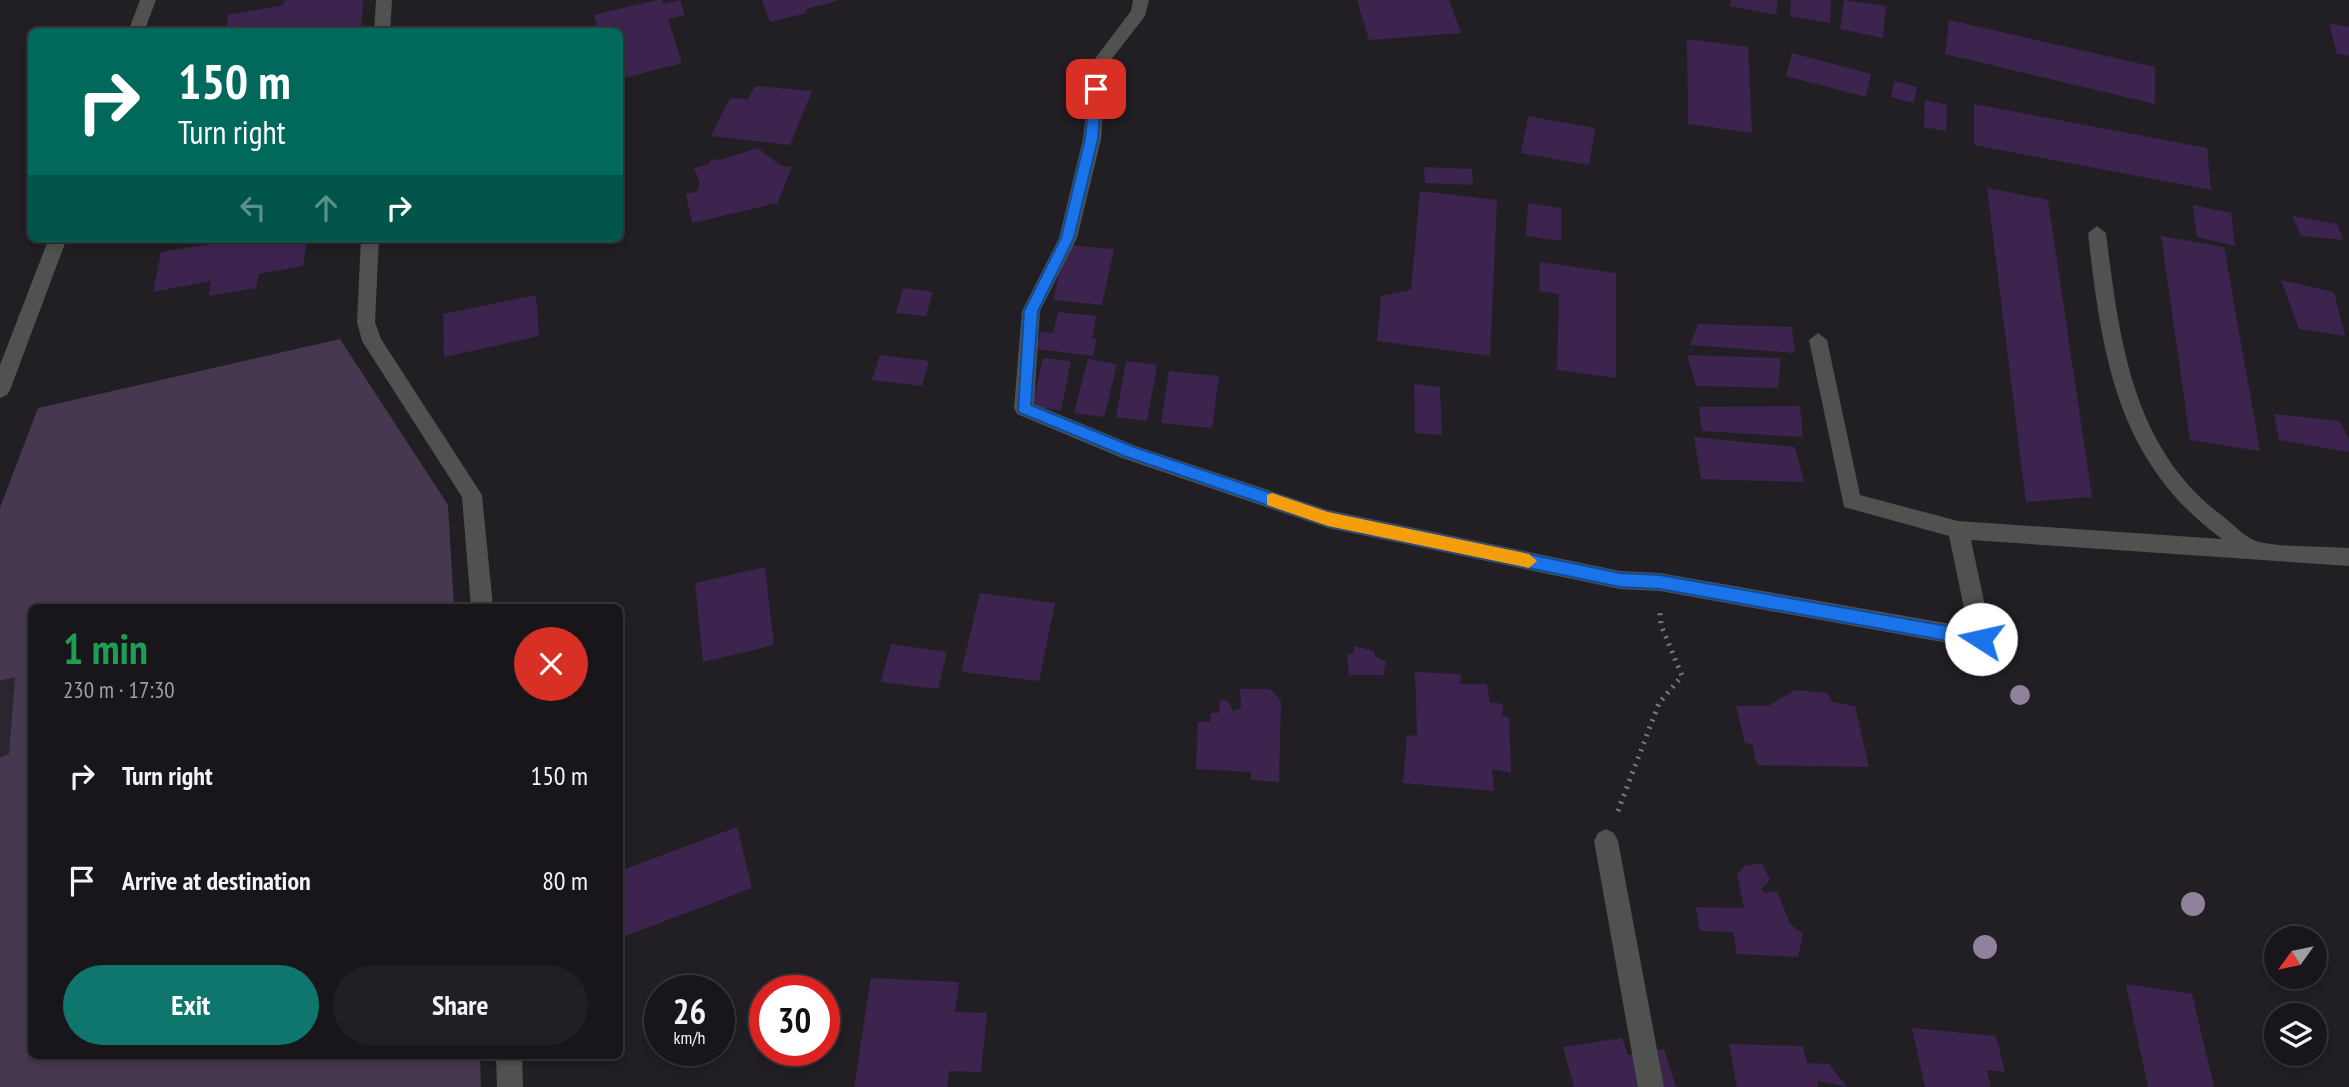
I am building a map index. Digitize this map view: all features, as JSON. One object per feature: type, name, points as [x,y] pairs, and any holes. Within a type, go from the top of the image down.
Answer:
[{"type":"street","points":[[138,28],[148,0]]},
{"type":"street","points":[[382,28],[384,0]]},
{"type":"street","points":[[1141,0],[1139,12],[1098,64],[1091,139],[1068,238],[1031,311],[1024,408],[1129,452],[1328,519],[1620,580],[1660,582],[1981,639],[1958,530]]},
{"type":"street","points":[[2097,233],[2112,350],[2133,420],[2183,495],[2253,551]]},
{"type":"street","points":[[0,390],[56,242]]},
{"type":"street","points":[[370,242],[366,322],[372,341],[472,495],[482,604]]},
{"type":"street","points":[[1818,340],[1851,501],[1958,530],[2349,557]]},
{"type":"street","points":[[1606,841],[1651,1087]]},
{"type":"street","points":[[509,1059],[510,1087]]},
{"type":"path","points":[[1606,841],[1659,704],[1682,676],[1661,625],[1660,582]]},
{"type":"shaded area","points":[[340,339],[448,505],[454,604],[28,604],[28,1059],[480,1059],[481,1087],[0,1087],[0,757],[9,754],[15,677],[0,681],[0,508],[38,408]]},
{"type":"shaded area","points":[[15,677],[9,754],[0,757],[0,681]]},
{"type":"building","points":[[363,0],[361,28],[226,28],[228,15],[284,5],[284,1]]},
{"type":"building","points":[[657,0],[662,0],[663,4],[680,0],[685,15],[668,19],[682,63],[623,78],[623,28],[597,28],[594,15]]},
{"type":"building","points":[[762,0],[837,1],[806,9],[807,13],[770,22]]},
{"type":"building","points":[[1357,0],[1449,0],[1461,33],[1369,40]]},
{"type":"building","points":[[1731,0],[1778,0],[1776,15],[1730,6]]},
{"type":"building","points":[[1791,0],[1831,0],[1830,23],[1790,16]]},
{"type":"building","points":[[1844,0],[1886,6],[1883,38],[1840,29]]},
{"type":"building","points":[[1949,20],[2155,67],[2155,104],[1945,54]]},
{"type":"building","points":[[2329,23],[2349,27],[2349,56],[2337,54]]},
{"type":"building","points":[[1687,39],[1748,47],[1752,133],[1688,124]]},
{"type":"building","points":[[1792,53],[1871,74],[1866,97],[1786,76]]},
{"type":"building","points":[[1894,81],[1917,87],[1914,103],[1891,97]]},
{"type":"building","points":[[755,86],[812,91],[790,145],[711,136],[730,98],[748,99]]},
{"type":"building","points":[[1925,100],[1947,105],[1946,131],[1924,127]]},
{"type":"building","points":[[1974,104],[2207,148],[2211,190],[1974,145]]},
{"type":"building","points":[[1528,116],[1595,128],[1589,165],[1521,153]]},
{"type":"building","points":[[758,148],[781,166],[792,167],[777,204],[769,203],[692,223],[686,194],[696,192],[700,183],[694,168],[709,164],[711,159],[720,160]]},
{"type":"building","points":[[1424,167],[1472,169],[1473,185],[1425,183]]},
{"type":"building","points":[[1987,188],[2048,200],[2092,497],[2026,502]]},
{"type":"building","points":[[1420,191],[1497,200],[1490,356],[1377,341],[1381,296],[1411,290]]},
{"type":"building","points":[[1528,203],[1561,208],[1561,241],[1526,236]]},
{"type":"building","points":[[2193,205],[2231,213],[2235,246],[2197,237]]},
{"type":"building","points":[[2292,216],[2337,224],[2343,240],[2301,236]]},
{"type":"building","points":[[2161,236],[2224,247],[2260,451],[2190,440]]},
{"type":"building","points":[[222,242],[306,242],[303,266],[259,274],[256,288],[209,296],[211,281],[153,292],[161,252]]},
{"type":"building","points":[[1066,245],[1114,249],[1102,305],[1053,300]]},
{"type":"building","points":[[1540,262],[1616,273],[1616,378],[1557,370],[1559,294],[1539,291]]},
{"type":"building","points":[[2281,280],[2334,292],[2345,336],[2299,329]]},
{"type":"building","points":[[903,288],[933,292],[926,316],[896,313]]},
{"type":"building","points":[[536,295],[539,336],[444,357],[443,314]]},
{"type":"building","points":[[1058,312],[1096,316],[1092,338],[1097,339],[1093,356],[1036,349],[1041,332],[1053,333]]},
{"type":"building","points":[[1698,324],[1792,327],[1795,353],[1690,345]]},
{"type":"building","points":[[880,355],[929,361],[922,386],[872,380]]},
{"type":"building","points":[[1687,355],[1781,358],[1778,388],[1696,386]]},
{"type":"building","points":[[1043,358],[1071,361],[1061,410],[1032,407]]},
{"type":"building","points":[[1088,359],[1117,364],[1104,417],[1074,413]]},
{"type":"building","points":[[1126,361],[1157,365],[1147,421],[1116,417]]},
{"type":"building","points":[[1169,371],[1219,376],[1212,428],[1161,423]]},
{"type":"building","points":[[1414,384],[1440,387],[1442,435],[1415,433]]},
{"type":"building","points":[[1800,406],[1803,437],[1702,431],[1699,407]]},
{"type":"building","points":[[2274,414],[2340,421],[2349,440],[2349,452],[2279,440]]},
{"type":"building","points":[[1694,437],[1795,447],[1804,482],[1701,479]]},
{"type":"building","points":[[765,567],[774,645],[703,662],[695,583]]},
{"type":"building","points":[[980,593],[1055,603],[1039,681],[961,672]]},
{"type":"building","points":[[891,644],[947,652],[938,689],[881,682]]},
{"type":"building","points":[[1355,646],[1374,651],[1375,656],[1386,662],[1383,675],[1349,675],[1347,654],[1353,654]]},
{"type":"building","points":[[1415,672],[1461,674],[1460,684],[1487,684],[1490,702],[1503,704],[1502,716],[1509,717],[1511,773],[1492,769],[1494,791],[1403,783],[1407,736],[1417,735]]},
{"type":"building","points":[[1240,689],[1270,689],[1281,701],[1279,782],[1251,780],[1251,772],[1196,769],[1198,722],[1210,722],[1211,713],[1219,713],[1220,700],[1228,701],[1233,711],[1241,708]]},
{"type":"building","points":[[1795,690],[1828,693],[1832,702],[1855,706],[1869,767],[1757,765],[1752,744],[1745,743],[1736,706],[1768,706]]},
{"type":"building","points":[[737,827],[752,888],[623,937],[623,870]]},
{"type":"building","points":[[1762,863],[1770,880],[1761,889],[1765,893],[1777,891],[1790,924],[1803,934],[1798,957],[1737,954],[1733,932],[1700,931],[1696,907],[1744,908],[1737,874],[1745,866]]},
{"type":"building","points":[[871,978],[959,982],[955,1012],[987,1013],[981,1072],[949,1071],[947,1087],[854,1087]]},
{"type":"building","points":[[2126,984],[2192,994],[2214,1087],[2148,1087]]},
{"type":"building","points":[[1912,1028],[1996,1036],[2005,1072],[1987,1070],[1991,1087],[1925,1087]]},
{"type":"building","points":[[1622,1038],[1628,1055],[1664,1049],[1676,1087],[1574,1087],[1563,1047]]},
{"type":"building","points":[[1729,1044],[1803,1046],[1807,1063],[1829,1064],[1847,1087],[1818,1081],[1818,1087],[1737,1087]]},
{"type":"slow traffic","points":[[1272,500],[1328,519],[1529,561]]},
{"type":"route","points":[[1096,89],[1091,139],[1068,238],[1031,311],[1024,408],[1129,452],[1328,519],[1620,580],[1660,582],[1981,639]]}]
